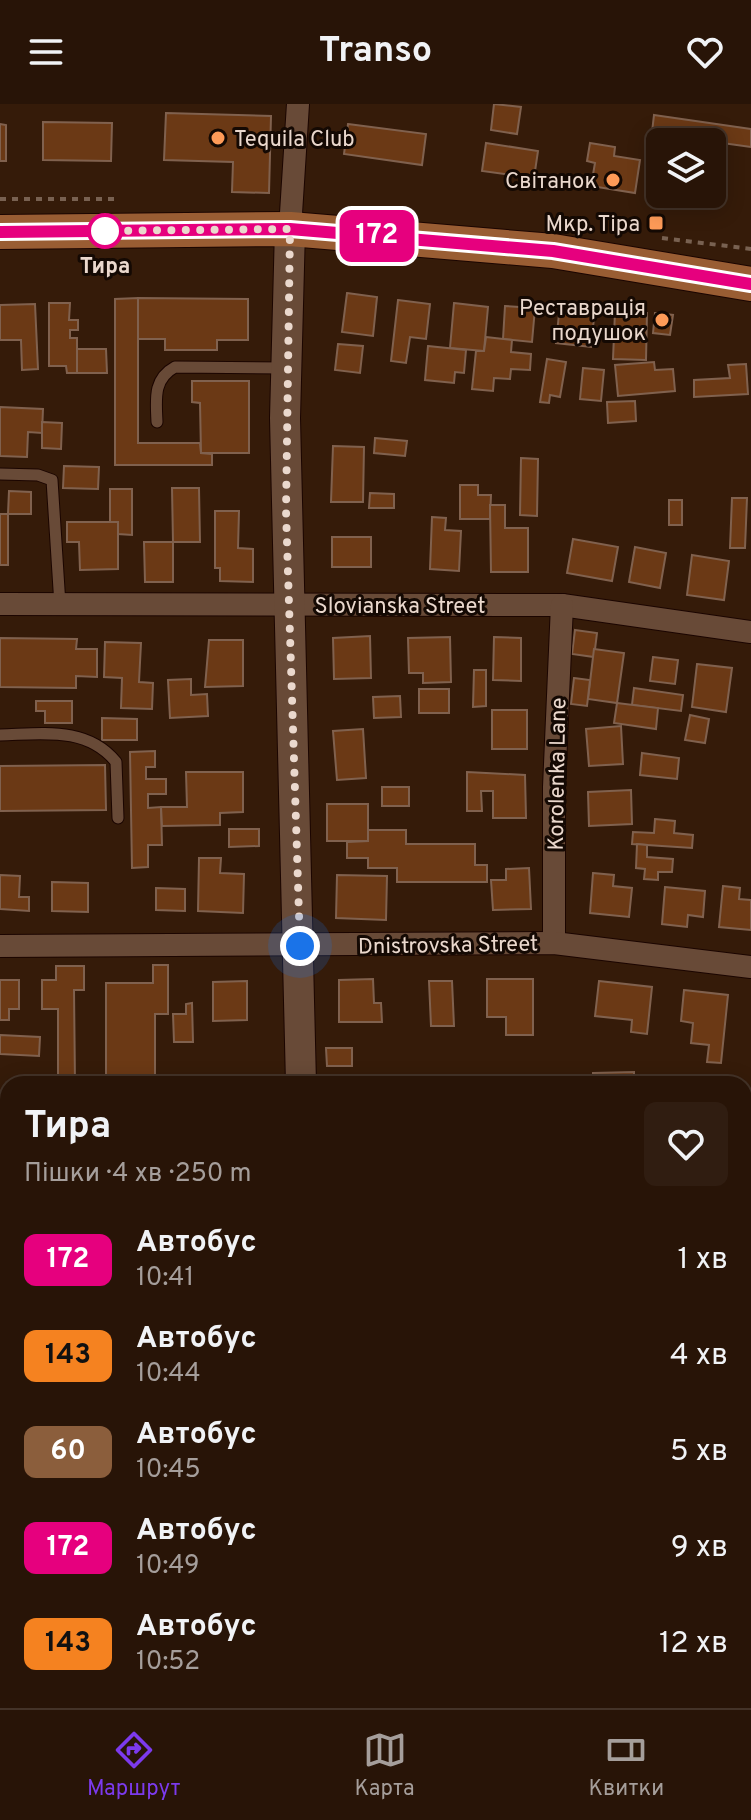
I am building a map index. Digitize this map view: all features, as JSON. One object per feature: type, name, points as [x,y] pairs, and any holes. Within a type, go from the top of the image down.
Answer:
[{"type":"main road","points":[[0,232],[290,229],[553,251],[751,284]]},
{"type":"street","points":[[298,104],[290,229],[287,368],[288,605],[300,946],[301,1076]]},
{"type":"street","name":"Slovianska Street","points":[[0,604],[562,605],[751,632]]},
{"type":"street","name":"Korolenka Lane","points":[[554,943],[554,787],[562,605]]},
{"type":"street","name":"Dnistrovska Street","points":[[0,946],[554,943],[751,967]]},
{"type":"lane","points":[[157,422],[156,391],[163,373],[175,367],[287,368]]},
{"type":"lane","points":[[0,474],[38,475],[52,480],[60,605]]},
{"type":"lane","points":[[0,735],[74,734],[101,746],[116,762],[118,818]]},
{"type":"building","points":[[494,104],[521,107],[517,134],[491,130]]},
{"type":"building","name":"Tequila Club","points":[[166,113],[271,116],[269,193],[232,192],[233,162],[164,160]]},
{"type":"building","points":[[654,115],[751,129],[751,147],[726,144],[726,128],[652,128]]},
{"type":"building","points":[[43,122],[112,123],[111,161],[43,160]]},
{"type":"building","points":[[0,124],[6,125],[6,161],[0,161]]},
{"type":"building","points":[[348,124],[426,134],[422,165],[344,154]]},
{"type":"building","points":[[486,143],[538,151],[534,178],[482,171]]},
{"type":"building","points":[[590,143],[615,147],[614,156],[640,160],[635,193],[591,186],[595,163],[587,161]]},
{"type":"building","points":[[347,293],[377,297],[373,336],[342,332]]},
{"type":"building","points":[[138,298],[248,299],[248,340],[217,340],[217,350],[165,350],[165,339],[138,339]]},
{"type":"building","points":[[138,298],[138,443],[200,443],[201,453],[212,454],[212,465],[115,465],[115,299]]},
{"type":"building","points":[[398,300],[430,304],[426,339],[410,337],[406,363],[391,361]]},
{"type":"building","points":[[49,303],[70,303],[69,320],[78,320],[78,330],[70,330],[70,338],[77,338],[77,373],[67,373],[66,366],[49,366]]},
{"type":"building","points":[[454,303],[488,307],[484,351],[450,348]]},
{"type":"building","points":[[35,304],[38,369],[22,370],[21,340],[0,340],[0,305]]},
{"type":"building","points":[[560,304],[595,308],[591,347],[556,343]]},
{"type":"building","points":[[505,306],[535,308],[532,342],[503,339]]},
{"type":"building","points":[[615,312],[647,313],[646,360],[613,359]]},
{"type":"building","points":[[655,313],[673,315],[670,335],[653,333]]},
{"type":"building","points":[[486,337],[512,340],[511,352],[531,354],[530,370],[511,369],[510,379],[494,378],[493,391],[472,389],[476,351],[484,351]]},
{"type":"building","points":[[338,344],[363,346],[360,373],[335,370]]},
{"type":"building","points":[[428,346],[466,350],[464,373],[455,372],[454,383],[425,380]]},
{"type":"building","points":[[77,349],[106,349],[107,373],[77,373]]},
{"type":"building","points":[[547,359],[566,362],[560,397],[550,395],[549,403],[540,402]]},
{"type":"building","points":[[654,362],[655,370],[673,369],[675,391],[618,396],[615,365]]},
{"type":"building","points":[[746,364],[748,394],[694,397],[694,380],[730,378],[728,365]]},
{"type":"building","points":[[583,368],[604,370],[601,401],[580,399]]},
{"type":"building","points":[[192,381],[249,381],[249,453],[201,453],[200,403],[192,402]]},
{"type":"building","points":[[635,401],[636,421],[608,423],[607,402]]},
{"type":"building","points":[[0,407],[43,409],[42,433],[28,432],[27,457],[0,456]]},
{"type":"building","points":[[42,422],[62,423],[61,449],[42,448]]},
{"type":"building","points":[[375,438],[407,441],[405,456],[374,453]]},
{"type":"building","points":[[333,446],[364,447],[363,502],[331,502]]},
{"type":"building","points":[[521,458],[538,459],[537,516],[520,515]]},
{"type":"building","points":[[64,466],[99,467],[98,489],[63,488]]},
{"type":"building","points":[[460,485],[478,485],[478,495],[491,495],[490,519],[460,519]]},
{"type":"building","points":[[172,488],[199,488],[200,542],[173,542]]},
{"type":"building","points":[[110,489],[132,489],[132,535],[118,534],[118,522],[110,522]]},
{"type":"building","points":[[9,491],[31,492],[31,514],[8,514]]},
{"type":"building","points":[[370,493],[394,494],[394,508],[369,508]]},
{"type":"building","points":[[732,498],[747,498],[745,548],[730,548]]},
{"type":"building","points":[[669,500],[682,500],[682,525],[669,525]]},
{"type":"building","points":[[490,505],[505,505],[505,528],[528,528],[528,572],[491,572]]},
{"type":"building","points":[[215,511],[239,511],[238,548],[253,549],[253,582],[220,581],[220,568],[215,568]]},
{"type":"building","points":[[0,514],[8,514],[8,565],[0,565]]},
{"type":"building","points":[[432,517],[446,518],[445,530],[461,531],[459,571],[430,569]]},
{"type":"building","points":[[67,522],[118,522],[118,569],[80,570],[79,542],[67,542]]},
{"type":"building","points":[[332,537],[371,537],[371,567],[332,567]]},
{"type":"building","points":[[573,539],[618,547],[612,581],[567,573]]},
{"type":"building","points":[[144,542],[173,542],[173,582],[145,582]]},
{"type":"building","points":[[635,547],[666,553],[660,588],[629,582]]},
{"type":"building","points":[[692,555],[729,561],[724,600],[687,595]]},
{"type":"building","points":[[575,630],[597,633],[594,657],[572,654]]},
{"type":"building","points":[[370,636],[371,678],[334,679],[333,638]]},
{"type":"building","points":[[450,637],[451,682],[423,683],[423,673],[409,673],[408,638]]},
{"type":"building","points":[[494,637],[521,638],[521,681],[493,680]]},
{"type":"building","points":[[0,638],[77,639],[76,649],[97,649],[97,677],[76,676],[76,688],[0,687]]},
{"type":"building","points":[[209,640],[243,640],[243,686],[205,687]]},
{"type":"building","points":[[105,642],[141,643],[139,682],[153,683],[152,709],[121,708],[122,678],[104,677]]},
{"type":"building","points":[[594,649],[624,653],[617,703],[588,699]]},
{"type":"building","points":[[653,657],[678,660],[675,684],[650,681]]},
{"type":"building","points":[[697,664],[732,668],[726,712],[692,707]]},
{"type":"building","points":[[474,670],[486,670],[486,706],[473,707]]},
{"type":"building","points":[[574,678],[590,680],[587,706],[571,704]]},
{"type":"building","points":[[191,679],[191,695],[207,694],[208,716],[170,718],[168,680]]},
{"type":"building","points":[[634,688],[683,695],[681,711],[632,705]]},
{"type":"building","points":[[419,689],[449,689],[449,713],[419,713]]},
{"type":"building","points":[[400,696],[401,717],[374,718],[373,697]]},
{"type":"building","points":[[36,701],[72,701],[72,723],[45,723],[45,711],[36,711]]},
{"type":"building","points":[[617,703],[658,708],[656,729],[614,723]]},
{"type":"building","points":[[492,710],[527,710],[527,749],[492,749]]},
{"type":"building","points":[[690,715],[709,719],[705,743],[685,740]]},
{"type":"building","points":[[102,718],[137,719],[137,740],[102,740]]},
{"type":"building","points":[[621,726],[623,764],[589,766],[586,729]]},
{"type":"building","points":[[363,729],[366,778],[337,780],[333,731]]},
{"type":"building","points":[[155,751],[155,767],[146,767],[146,779],[166,779],[166,794],[148,794],[148,808],[161,807],[162,845],[148,845],[148,867],[132,868],[130,752]]},
{"type":"building","points":[[642,753],[679,758],[677,779],[640,775]]},
{"type":"building","points":[[105,765],[106,810],[0,811],[0,766]]},
{"type":"building","points":[[186,772],[243,772],[243,812],[220,813],[220,825],[162,826],[161,807],[187,807]]},
{"type":"building","points":[[467,772],[525,775],[526,818],[493,818],[493,791],[481,791],[482,811],[467,811]]},
{"type":"building","points":[[382,787],[409,787],[409,806],[382,806]]},
{"type":"building","points":[[631,790],[632,824],[589,826],[588,792]]},
{"type":"building","points":[[327,804],[368,804],[368,841],[327,841]]},
{"type":"building","points":[[655,819],[675,821],[674,833],[693,835],[692,848],[632,844],[633,832],[654,833]]},
{"type":"building","points":[[229,829],[259,829],[259,846],[229,847]]},
{"type":"building","points":[[368,830],[406,830],[406,844],[475,844],[475,865],[487,865],[487,882],[397,882],[397,868],[368,868],[368,858],[347,858],[347,842],[368,841]]},
{"type":"building","points":[[637,844],[647,845],[647,857],[673,859],[672,872],[658,872],[658,880],[644,879],[645,869],[636,868]]},
{"type":"building","points":[[199,858],[221,858],[220,873],[244,874],[243,913],[198,911]]},
{"type":"building","points":[[529,868],[531,909],[493,910],[491,880],[506,880],[506,869]]},
{"type":"building","points":[[593,873],[614,875],[613,886],[632,888],[629,917],[590,913]]},
{"type":"building","points":[[0,875],[20,876],[19,897],[29,897],[29,911],[0,909]]},
{"type":"building","points":[[337,875],[387,876],[386,920],[336,918]]},
{"type":"building","points":[[52,882],[88,883],[88,912],[52,911]]},
{"type":"building","points":[[723,886],[740,888],[739,899],[751,900],[751,930],[719,927]]},
{"type":"building","points":[[665,887],[705,891],[703,917],[688,915],[687,927],[662,924]]},
{"type":"building","points":[[156,888],[185,889],[185,911],[156,910]]},
{"type":"building","points":[[153,965],[168,965],[168,1014],[155,1014],[155,1076],[106,1076],[106,983],[153,983]]},
{"type":"building","points":[[56,966],[84,966],[84,990],[74,990],[75,1076],[58,1076],[58,1009],[42,1009],[42,980],[56,980]]},
{"type":"building","points":[[373,979],[374,1003],[381,1003],[382,1022],[339,1022],[339,980]]},
{"type":"building","points":[[487,979],[533,979],[533,1035],[506,1035],[506,1017],[487,1017]]},
{"type":"building","points":[[0,980],[19,980],[19,1009],[9,1009],[9,1020],[0,1020]]},
{"type":"building","points":[[247,981],[247,1020],[213,1021],[213,982]]},
{"type":"building","points":[[429,981],[452,981],[454,1026],[431,1026]]},
{"type":"building","points":[[599,981],[652,987],[647,1034],[631,1032],[632,1020],[595,1016]]},
{"type":"building","points":[[684,990],[728,995],[721,1063],[707,1062],[709,1045],[691,1043],[693,1023],[681,1021]]},
{"type":"building","points":[[192,1003],[193,1042],[174,1042],[173,1014],[186,1014],[186,1004]]},
{"type":"building","points":[[0,1035],[40,1037],[39,1056],[0,1054]]},
{"type":"building","points":[[326,1048],[352,1048],[352,1066],[327,1066]]},
{"type":"building","points":[[634,1072],[634,1076],[593,1076],[593,1073]]},
{"type":"bus line","name":"172","points":[[0,232],[290,229],[553,251],[751,284]]},
{"type":"place","name":"Tequila Club","points":[[218,138]]},
{"type":"place","name":"Світанок","points":[[613,180]]},
{"type":"place","name":"Мкр. Тіра","points":[[656,223]]},
{"type":"place","name":"Тира","points":[[105,231]]},
{"type":"place","name":"Реставрація подушок","points":[[662,320]]},
{"type":"route","points":[[105,231],[95,231],[290,229],[286,511],[300,946]]}]
